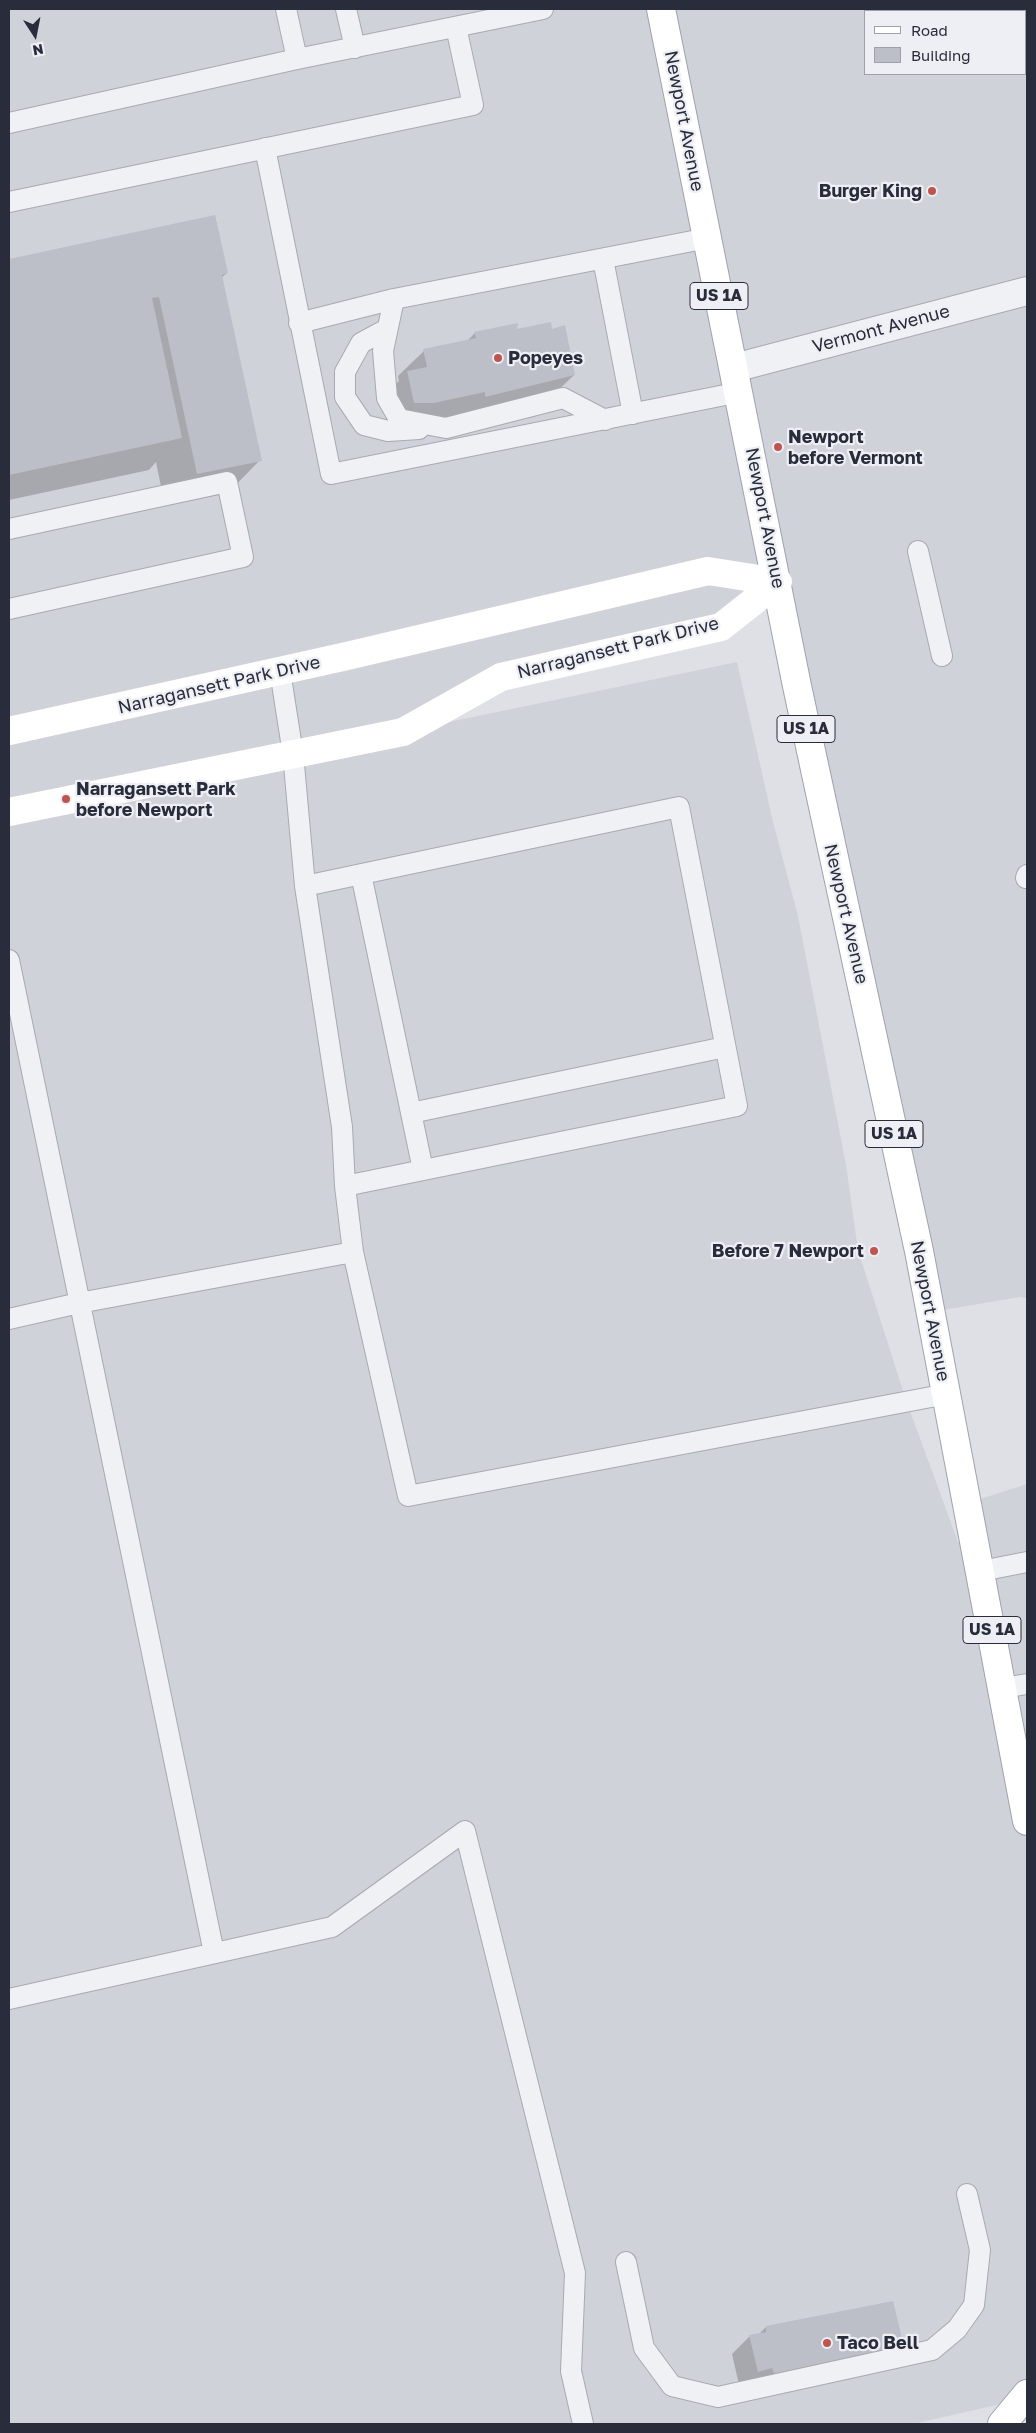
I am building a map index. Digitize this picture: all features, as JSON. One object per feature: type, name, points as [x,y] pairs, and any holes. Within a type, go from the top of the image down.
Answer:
[{"type":"main road","name":"Newport Avenue","points":[[661,9],[839,884],[868,1010],[917,1242],[981,1571],[1015,1686],[1027,1821]]},
{"type":"main road","name":"Narragansett Park Drive","points":[[9,731],[280,671],[708,571],[778,582]]},
{"type":"main road","name":"Narragansett Park Drive","points":[[9,812],[403,732],[501,676],[721,627],[778,582]]},
{"type":"main road","points":[[1002,2424],[1027,2394]]},
{"type":"street","name":"Vermont Avenue","points":[[737,380],[1027,291]]},
{"type":"lane","points":[[286,9],[297,60]]},
{"type":"lane","points":[[346,9],[355,48]]},
{"type":"lane","points":[[9,123],[531,10]]},
{"type":"lane","points":[[9,202],[473,105],[456,26]]},
{"type":"lane","points":[[258,150],[299,322],[330,474],[633,414],[737,380]]},
{"type":"lane","points":[[299,322],[394,299],[708,238]]},
{"type":"lane","points":[[603,259],[633,414]]},
{"type":"lane","points":[[394,299],[383,351],[387,398],[399,419],[446,428]]},
{"type":"lane","points":[[388,329],[361,343],[345,372],[345,397],[364,425],[388,431],[446,428],[563,398],[605,420]]},
{"type":"lane","points":[[9,529],[227,482],[243,557],[9,609]]},
{"type":"lane","points":[[918,551],[942,656]]},
{"type":"lane","points":[[280,671],[293,754],[305,886],[342,1127],[345,1186],[352,1252],[408,1496],[947,1394]]},
{"type":"lane","points":[[305,886],[680,807],[737,1106],[345,1186]]},
{"type":"lane","points":[[360,874],[423,1170]]},
{"type":"lane","points":[[9,960],[214,1953]]},
{"type":"lane","points":[[411,1113],[725,1047]]},
{"type":"lane","points":[[9,1319],[79,1303],[352,1252]]},
{"type":"lane","points":[[981,1571],[1027,1562]]},
{"type":"lane","points":[[9,1999],[332,1927],[465,1831],[575,2273],[571,2371],[583,2424]]},
{"type":"lane","points":[[626,2262],[644,2348],[672,2386],[718,2397],[932,2350],[957,2329],[974,2305],[980,2250],[967,2194]]},
{"type":"shaded area","points":[[9,9],[1027,9],[1027,1298],[1020,1297],[931,1312],[778,583],[721,627],[580,658],[406,731],[737,662],[773,822],[798,916],[846,1165],[858,1250],[906,1400],[958,1542],[973,1552],[971,1502],[1027,1484],[1027,2398],[913,2424],[9,2424]]},
{"type":"building","points":[[215,215],[228,273],[222,275],[262,461],[197,474],[159,297],[152,298],[182,438],[9,475],[9,259]]},
{"type":"building","name":"Popeyes","points":[[551,322],[552,329],[565,325],[575,375],[485,397],[485,392],[434,403],[414,403],[407,371],[427,367],[423,349],[476,338],[474,332],[518,323],[517,329]]},
{"type":"building","name":"Taco Bell","points":[[893,2301],[905,2351],[775,2376],[772,2368],[758,2372],[749,2335],[766,2332],[766,2326]]},
{"type":"place","name":"Burger King","points":[[932,191]]},
{"type":"place","name":"Popeyes","points":[[498,358]]},
{"type":"place","name":"Newport before Vermont","points":[[778,447]]},
{"type":"place","name":"Narragansett Park before Newport","points":[[66,799]]},
{"type":"place","name":"Before 7 Newport","points":[[874,1251]]},
{"type":"place","name":"Taco Bell","points":[[827,2343]]}]
